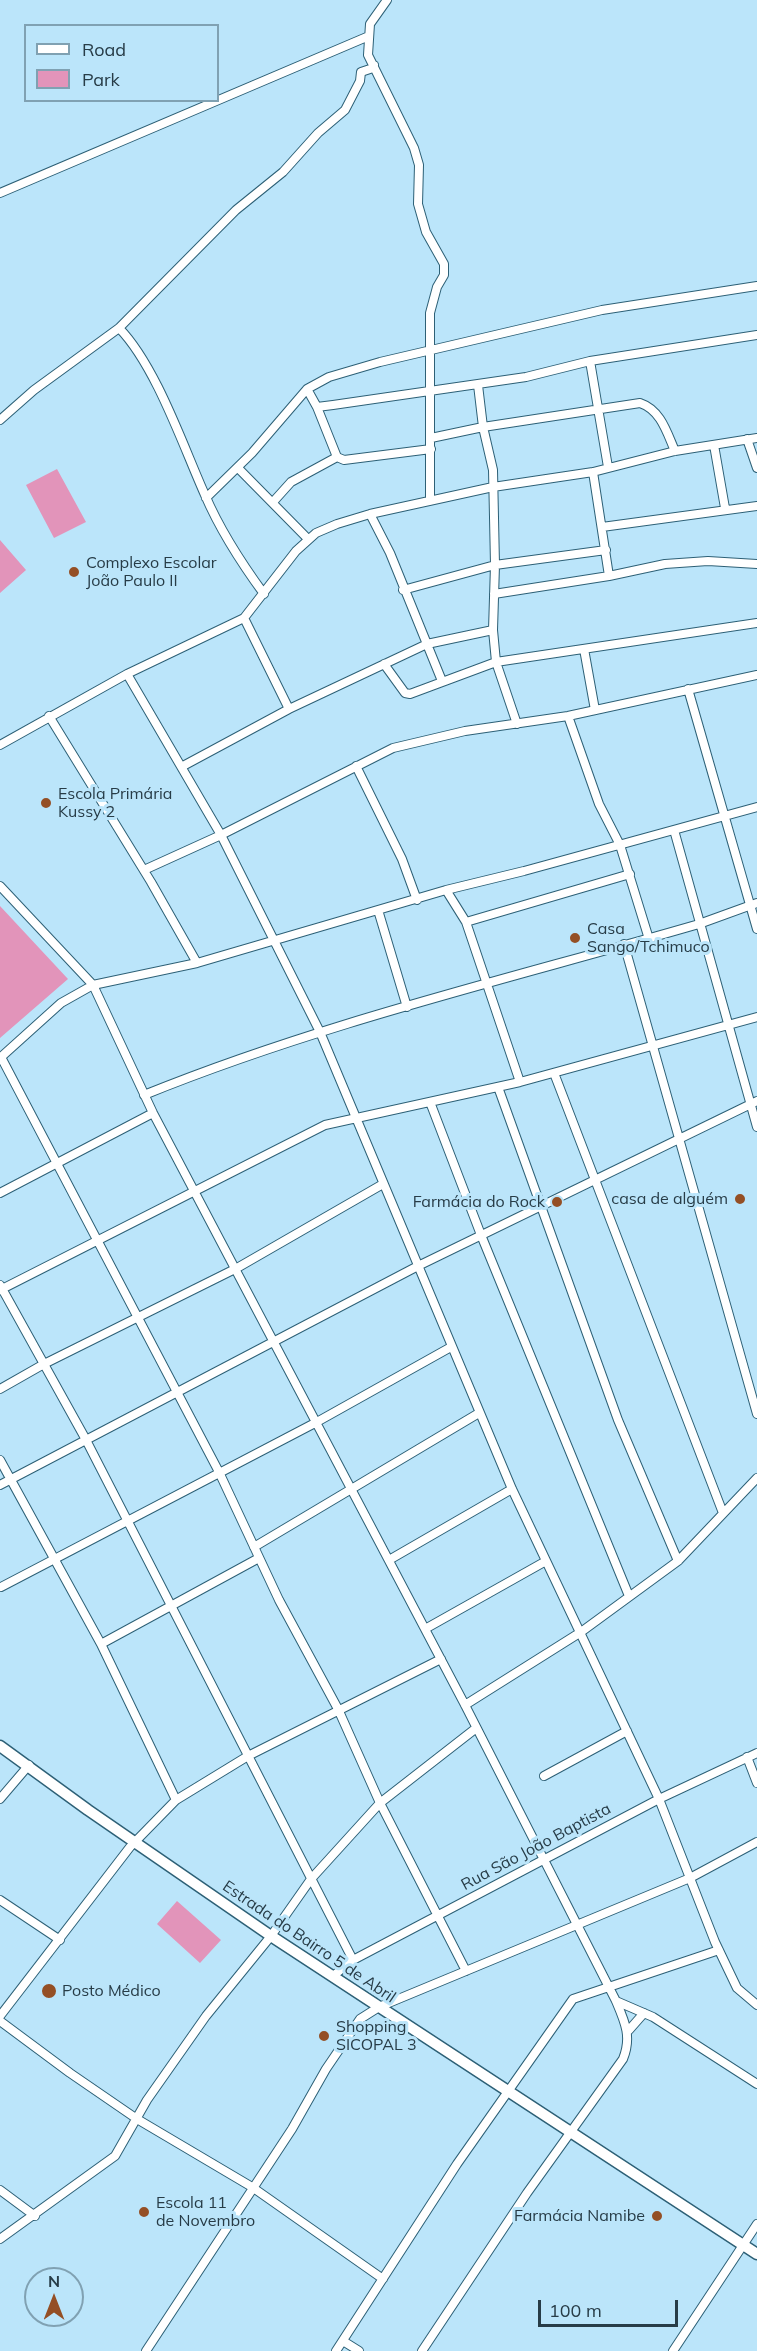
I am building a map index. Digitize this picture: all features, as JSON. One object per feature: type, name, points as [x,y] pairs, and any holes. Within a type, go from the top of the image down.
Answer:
[{"type":"street","points":[[387,0],[370,24],[368,56],[414,148],[419,165],[418,204],[426,232],[444,264],[444,274],[437,287],[430,313],[430,501]]},
{"type":"street","points":[[219,100],[369,36]]},
{"type":"street","points":[[0,420],[34,390],[119,328],[236,210],[283,172],[318,133],[345,110],[360,81],[361,72],[374,68],[374,65]]},
{"type":"street","points":[[0,193],[214,102]]},
{"type":"street","points":[[206,498],[238,468],[307,389],[351,369],[602,310],[757,286]]},
{"type":"street","points":[[119,328],[130,339],[167,408],[206,498],[244,566],[264,594]]},
{"type":"street","points":[[318,407],[478,385],[526,377],[590,361],[757,335]]},
{"type":"street","points":[[590,361],[608,467]]},
{"type":"street","points":[[478,385],[483,427],[493,470],[495,565],[493,630],[496,662],[517,724]]},
{"type":"street","points":[[307,389],[318,407],[337,457]]},
{"type":"street","points":[[431,438],[627,403],[648,405],[658,415],[675,452]]},
{"type":"street","points":[[0,745],[128,674],[223,631],[244,618],[296,551],[308,539],[337,524],[370,514],[493,487],[593,472],[675,452],[757,438]]},
{"type":"street","points":[[747,439],[757,468]]},
{"type":"street","points":[[714,445],[725,508]]},
{"type":"street","points":[[273,502],[291,482],[337,457],[349,461],[431,449]]},
{"type":"street","points":[[238,468],[308,539]]},
{"type":"street","points":[[593,472],[609,576]]},
{"type":"street","points":[[602,527],[725,508],[757,506]]},
{"type":"street","points":[[370,514],[390,553],[403,590],[442,681]]},
{"type":"street","points":[[403,590],[495,565],[606,550]]},
{"type":"street","points":[[494,594],[689,561],[757,564]]},
{"type":"street","points":[[244,618],[289,709]]},
{"type":"street","points":[[384,664],[407,694],[496,662],[757,623]]},
{"type":"street","points":[[183,766],[289,709],[427,644],[493,630]]},
{"type":"street","points":[[584,649],[595,710]]},
{"type":"street","points":[[128,674],[221,835],[320,1032],[512,1489],[659,1799],[719,1950],[737,1988],[757,2005]]},
{"type":"street","points":[[144,870],[221,835],[393,748],[414,741],[568,716],[757,675]]},
{"type":"street","points":[[688,689],[752,904],[757,929]]},
{"type":"street","points":[[49,716],[144,870],[197,963]]},
{"type":"street","points":[[568,716],[599,804],[620,844],[649,939]]},
{"type":"street","points":[[356,766],[402,859],[417,900]]},
{"type":"street","points":[[466,1971],[380,1803],[338,1709],[259,1558],[219,1472],[1,1057],[61,1003],[93,985],[197,963],[446,890],[757,807]]},
{"type":"street","points":[[674,830],[727,1026],[754,1102],[757,1127]]},
{"type":"street","points":[[466,922],[630,874]]},
{"type":"street","points":[[0,886],[93,985],[153,1113],[237,1268],[315,1423],[465,1705],[609,1987],[628,2030],[627,2048],[623,2059],[571,2131],[422,2351]]},
{"type":"street","points":[[446,890],[466,922],[489,984],[520,1082]]},
{"type":"street","points":[[144,1095],[226,1062],[320,1032],[624,944],[649,939],[699,924],[752,904]]},
{"type":"street","points":[[378,910],[407,1007]]},
{"type":"street","points":[[624,944],[677,1139],[757,1414]]},
{"type":"street","points":[[353,1960],[85,1438],[1,1288],[297,1138],[354,1117],[520,1082],[757,1017]]},
{"type":"street","points":[[554,1073],[723,1513]]},
{"type":"street","points":[[498,1087],[615,1411],[678,1561]]},
{"type":"street","points":[[430,1102],[481,1235],[629,1596]]},
{"type":"street","points":[[0,1485],[85,1438],[418,1266],[754,1102]]},
{"type":"street","points":[[0,1193],[153,1113]]},
{"type":"street","points":[[0,1389],[44,1364],[237,1268],[383,1184]]},
{"type":"street","points":[[1,1587],[315,1423],[451,1347]]},
{"type":"street","points":[[254,1547],[479,1413]]},
{"type":"street","points":[[0,1460],[101,1644],[176,1800]]},
{"type":"street","points":[[465,1705],[581,1632],[678,1561],[757,1478]]},
{"type":"street","points":[[389,1560],[512,1489]]},
{"type":"street","points":[[101,1644],[259,1558]]},
{"type":"street","points":[[425,1629],[546,1561]]},
{"type":"street","points":[[0,2016],[135,1841],[176,1800],[248,1756],[441,1659]]},
{"type":"street","points":[[0,2239],[110,2161],[147,2100],[206,2016],[271,1936],[311,1879],[380,1803],[475,1728]]},
{"type":"street","points":[[544,1776],[627,1731]]},
{"type":"street","name":"Estrada do Bairro 5 de Abril","points":[[0,1746],[88,1810],[271,1936],[757,2254]]},
{"type":"street","name":"Rua São João Baptista","points":[[333,1976],[353,1960],[659,1799],[757,1753]]},
{"type":"street","points":[[747,1758],[757,1783]]},
{"type":"street","points":[[0,1799],[29,1765]]},
{"type":"street","points":[[146,2351],[292,2129],[326,2069],[360,2019],[379,2007],[690,1878],[757,1842]]},
{"type":"street","points":[[0,1900],[60,1940]]},
{"type":"street","points":[[336,2351],[457,2164],[511,2091],[573,1999],[719,1950]]},
{"type":"street","points":[[616,2001],[644,2013],[757,2084]]},
{"type":"street","points":[[628,2030],[644,2013]]},
{"type":"street","points":[[0,2021],[69,2073],[137,2119],[252,2187],[383,2278]]},
{"type":"street","points":[[0,2190],[35,2216]]},
{"type":"street","points":[[673,2351],[757,2224]]},
{"type":"street","points":[[343,2341],[359,2351]]},
{"type":"green space","points":[[57,469],[86,522],[54,538],[26,485]]},
{"type":"green space","points":[[0,540],[26,570],[0,593]]},
{"type":"green space","points":[[0,906],[68,979],[0,1038]]},
{"type":"green space","points":[[177,1901],[221,1940],[200,1963],[157,1924]]},
{"type":"place","name":"Complexo Escolar João Paulo II","points":[[74,572]]},
{"type":"place","name":"Escola Primária Kussy 2","points":[[46,803]]},
{"type":"place","name":"Casa Sango/Tchimuco","points":[[575,938]]},
{"type":"place","name":"casa de alguém","points":[[740,1199]]},
{"type":"place","name":"Farmácia do Rock","points":[[557,1202]]},
{"type":"place","name":"Posto Médico","points":[[49,1991]]},
{"type":"place","name":"Shopping SICOPAL 3","points":[[324,2036]]},
{"type":"place","name":"Escola 11 de Novembro","points":[[144,2212]]},
{"type":"place","name":"Farmácia Namibe","points":[[657,2216]]}]
